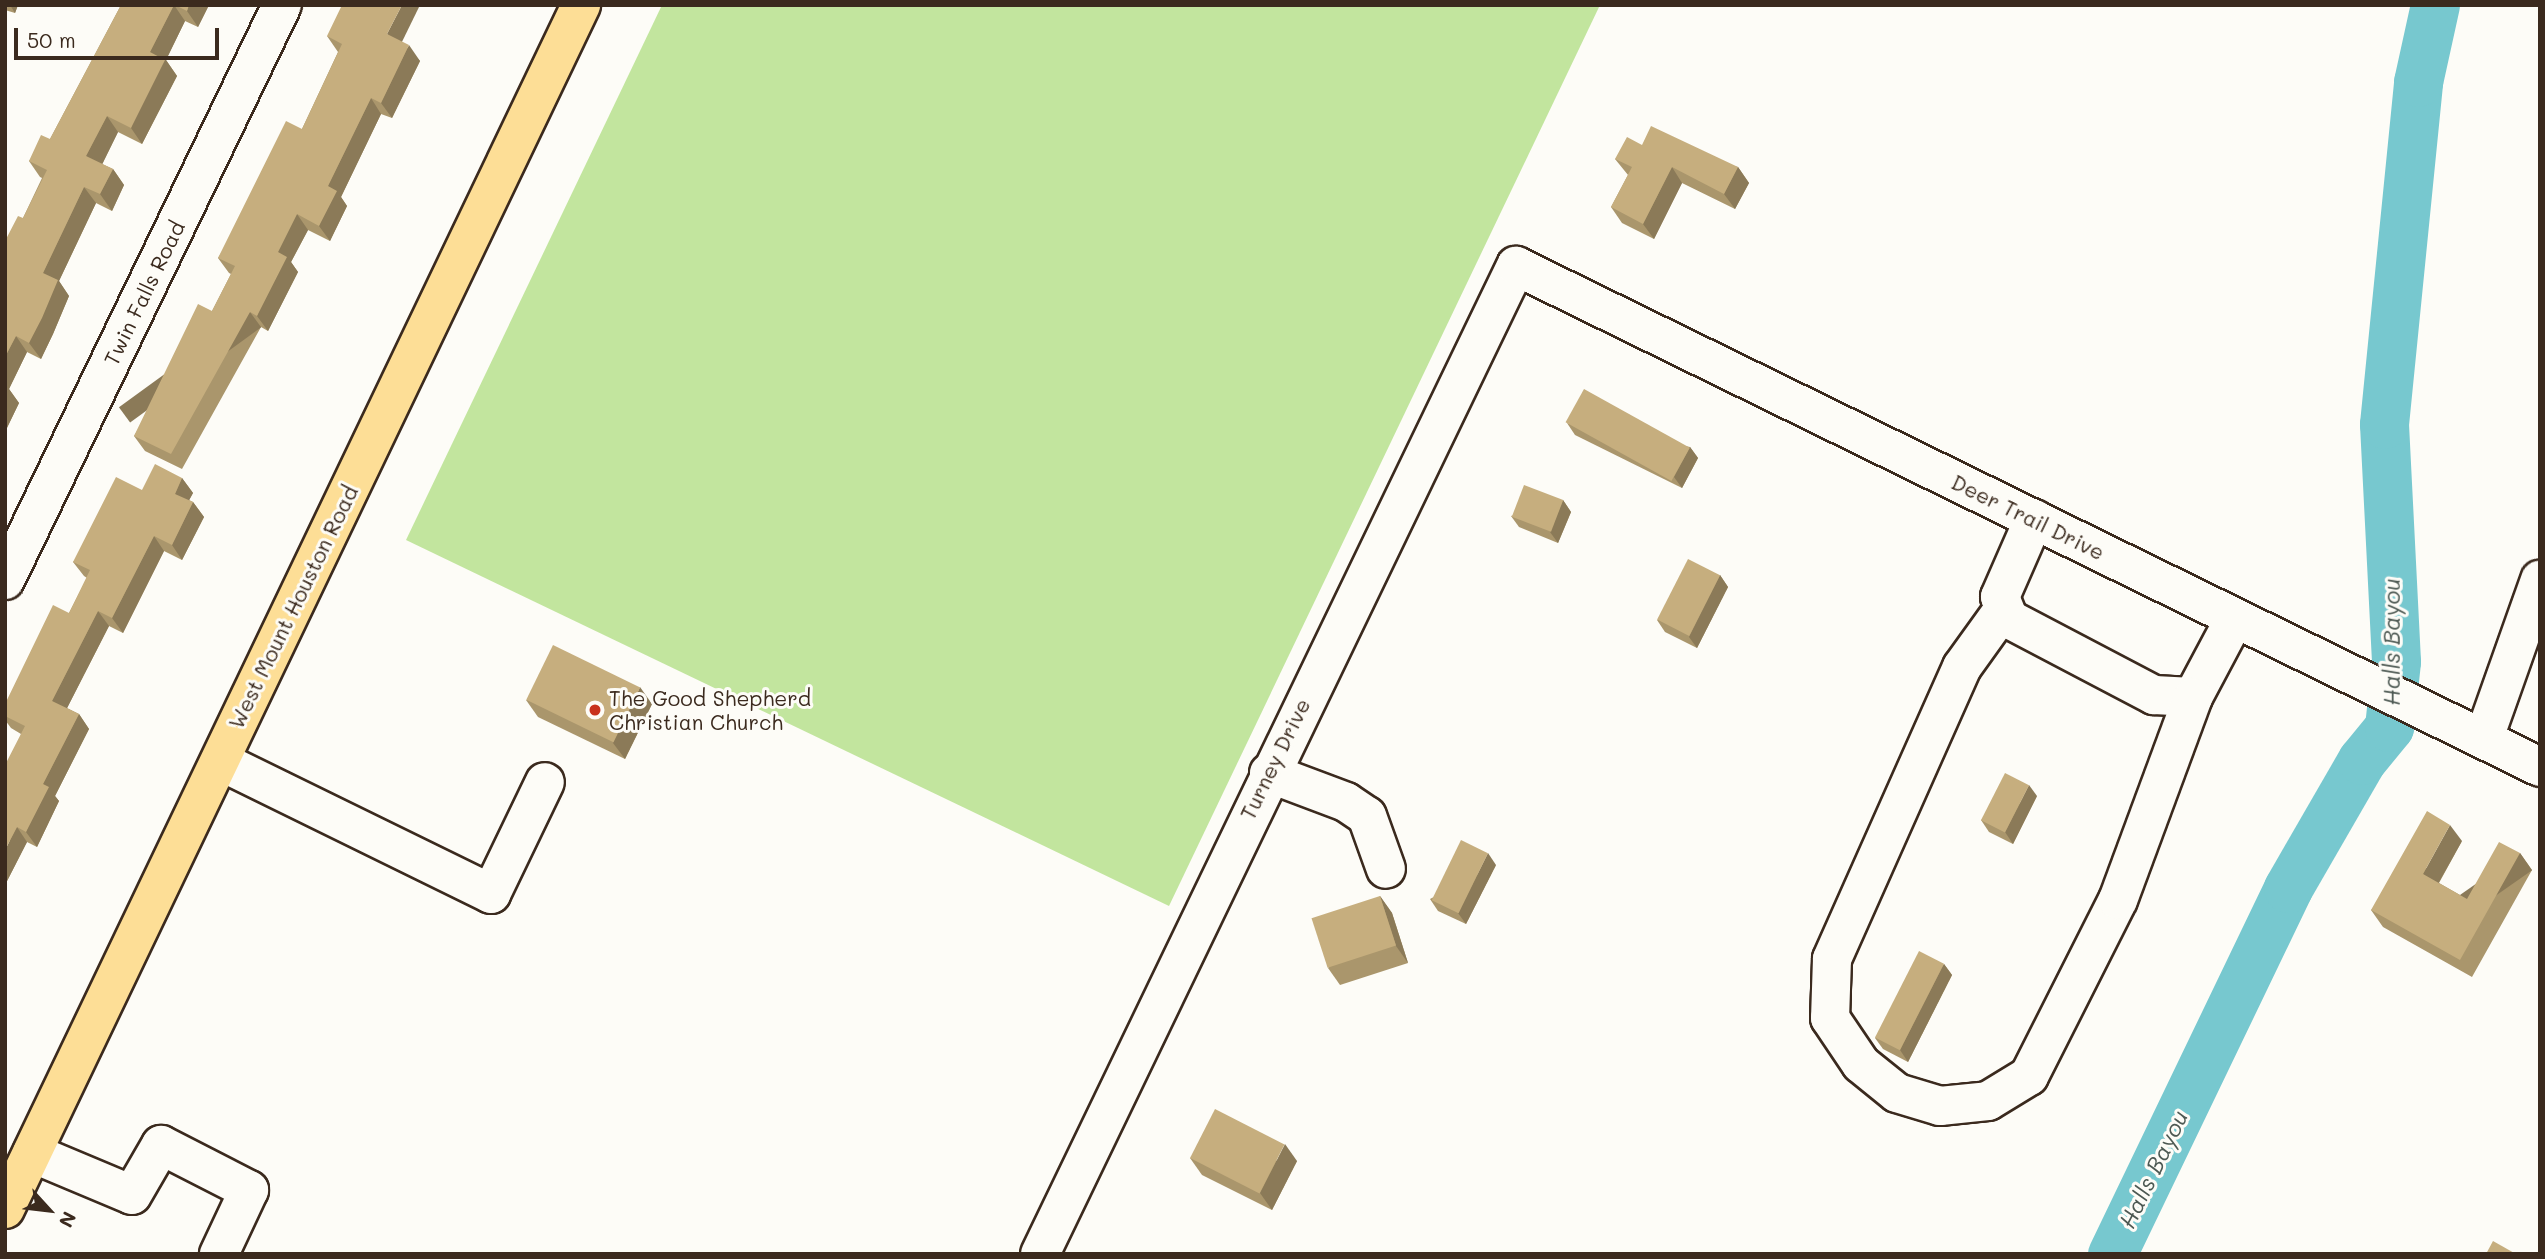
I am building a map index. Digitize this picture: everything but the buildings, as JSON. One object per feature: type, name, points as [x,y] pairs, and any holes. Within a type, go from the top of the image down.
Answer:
[{"type":"main road","name":"West Mount Houston Road","points":[[5,1209],[581,5]]},
{"type":"street","name":"Twin Falls Road","points":[[5,580],[282,5]]},
{"type":"street","name":"Deer Trail Drive","points":[[1516,266],[2235,618],[2428,709],[2540,767]]},
{"type":"street","name":"Turney Drive","points":[[1040,1254],[1269,773],[1516,266]]},
{"type":"street","points":[[2034,519],[2000,597],[2003,610],[2019,628],[2154,695],[2193,697]]},
{"type":"street","points":[[2484,738],[2540,580]]},
{"type":"street","points":[[2003,610],[1962,667],[1832,959],[1830,1018],[1861,1064],[1898,1093],[1940,1106],[1988,1101],[2029,1076],[2118,900],[2193,697],[2235,618]]},
{"type":"street","points":[[220,761],[491,894],[545,782]]},
{"type":"street","points":[[1269,773],[1346,802],[1367,816],[1386,869]]},
{"type":"street","points":[[32,1153],[132,1195],[161,1145],[249,1190],[219,1254]]},
{"type":"green space","points":[[662,5],[1600,5],[1169,906],[406,540]]},
{"type":"waterway","name":"Halls Bayou","points":[[2112,1254],[2288,888],[2362,760],[2389,727],[2396,661],[2384,424],[2418,82],[2435,5]]},
{"type":"place","name":"The Good Shepherd Christian Church","points":[[595,710]]}]
